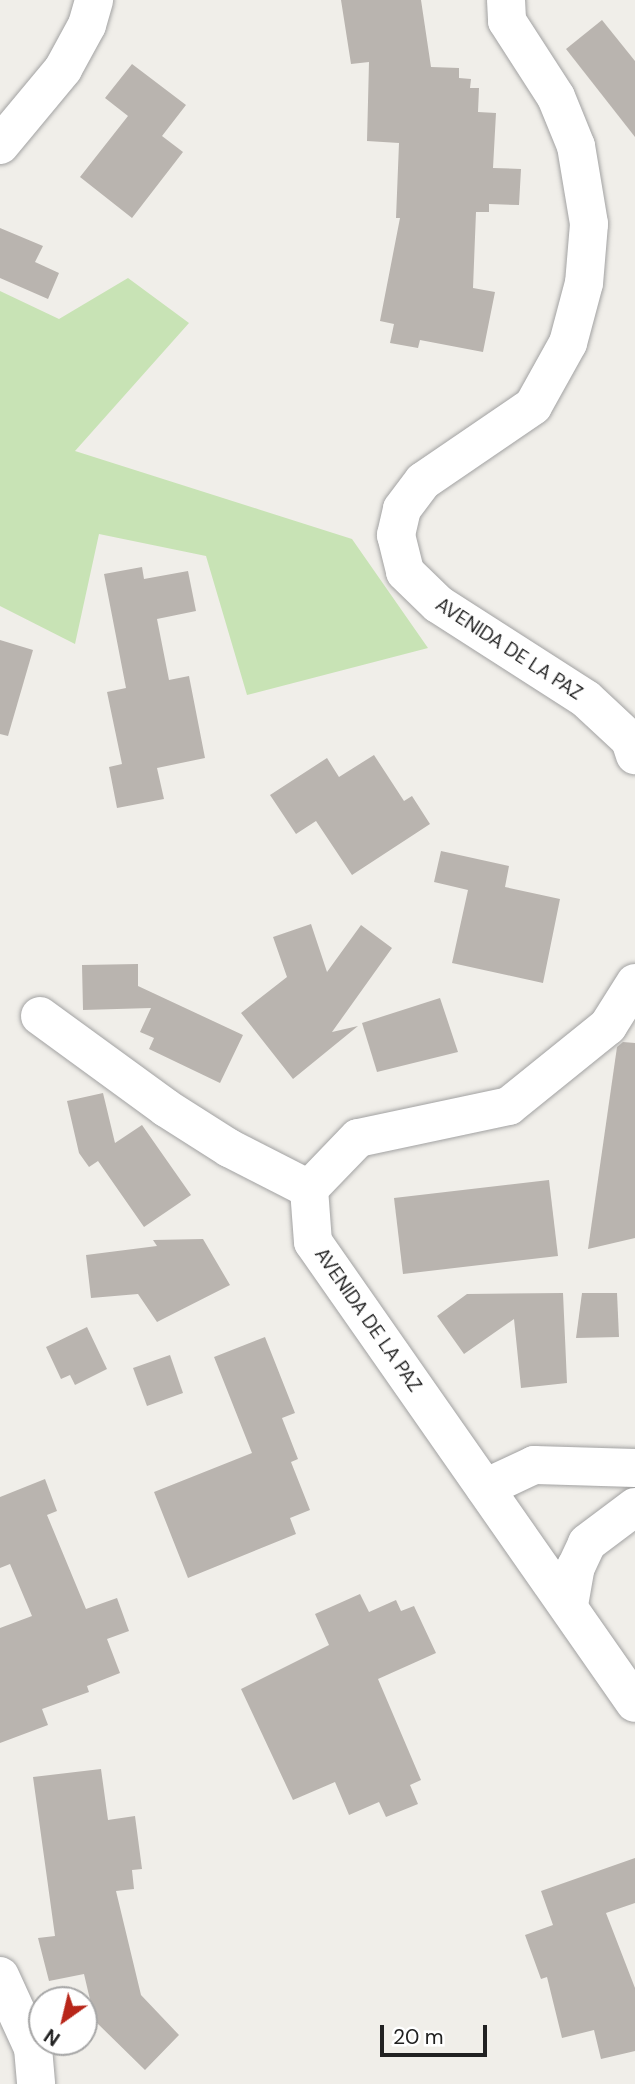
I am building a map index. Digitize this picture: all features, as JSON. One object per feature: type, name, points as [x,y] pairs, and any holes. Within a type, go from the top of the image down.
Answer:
[{"type":"street","points":[[0,145],[63,69],[87,25],[94,0]]},
{"type":"street","name":"AVENIDA DE LA PAZ","points":[[506,0],[507,20],[556,97],[576,146],[589,224],[584,283],[568,343],[533,406],[423,481],[402,509],[396,535],[405,572],[438,604],[586,699],[630,740],[635,755]]},
{"type":"street","points":[[40,1016],[166,1108],[309,1189],[358,1138],[509,1105],[608,1026],[635,983]]},
{"type":"street","name":"AVENIDA DE LA PAZ","points":[[309,1189],[313,1242],[635,1703]]},
{"type":"street","points":[[485,1488],[534,1465],[635,1468]]},
{"type":"street","points":[[569,1605],[576,1567],[587,1543],[635,1507]]},
{"type":"street","points":[[0,1976],[33,2048],[36,2084]]},
{"type":"green space","points":[[128,278],[189,323],[75,451],[352,539],[428,648],[247,695],[206,556],[99,534],[75,644],[0,606],[0,291],[59,319]]},
{"type":"building","points":[[341,0],[421,0],[431,67],[459,68],[459,78],[471,79],[470,88],[479,88],[478,112],[496,113],[493,168],[521,169],[519,205],[489,204],[489,212],[476,212],[473,288],[495,292],[483,352],[420,340],[418,348],[390,343],[394,324],[380,321],[400,218],[396,218],[399,143],[367,141],[369,62],[351,64]]},
{"type":"building","points":[[602,20],[635,61],[635,137],[566,49]]},
{"type":"building","points":[[132,64],[186,105],[162,136],[183,152],[132,218],[80,177],[128,116],[105,98]]},
{"type":"building","points":[[0,228],[43,246],[35,262],[59,273],[48,299],[0,278]]},
{"type":"building","points":[[142,567],[144,579],[188,571],[196,611],[157,619],[169,680],[189,676],[205,758],[157,768],[164,799],[117,808],[109,767],[122,764],[107,692],[126,688],[104,574]]},
{"type":"building","points":[[0,640],[33,650],[8,736],[0,734]]},
{"type":"building","points":[[374,755],[404,801],[412,796],[430,824],[352,875],[316,821],[296,834],[270,795],[327,758],[339,777]]},
{"type":"building","points":[[441,851],[509,866],[505,887],[560,899],[543,983],[452,963],[468,890],[434,882]]},
{"type":"building","points":[[311,924],[327,972],[361,925],[392,948],[332,1032],[358,1026],[293,1079],[241,1013],[287,977],[273,937]]},
{"type":"building","points":[[138,964],[138,986],[243,1035],[220,1083],[149,1049],[154,1038],[140,1032],[151,1008],[83,1010],[82,965]]},
{"type":"building","points":[[440,998],[458,1052],[377,1072],[362,1023]]},
{"type":"building","points":[[623,1042],[635,1043],[635,1238],[588,1249],[617,1047]]},
{"type":"building","points":[[103,1093],[115,1143],[142,1125],[191,1195],[144,1227],[98,1161],[89,1167],[79,1153],[67,1101]]},
{"type":"building","points":[[549,1180],[558,1256],[403,1274],[394,1198]]},
{"type":"building","points":[[203,1239],[230,1285],[157,1322],[138,1294],[91,1298],[86,1255],[157,1246],[153,1240]]},
{"type":"building","points":[[563,1293],[567,1383],[521,1388],[514,1319],[464,1354],[437,1316],[467,1294]]},
{"type":"building","points":[[582,1293],[617,1293],[619,1337],[576,1338]]},
{"type":"building","points":[[87,1327],[107,1369],[75,1385],[70,1375],[61,1379],[46,1347]]},
{"type":"building","points":[[265,1337],[295,1413],[282,1418],[298,1459],[291,1462],[310,1510],[290,1518],[296,1534],[188,1578],[154,1492],[252,1453],[214,1357]]},
{"type":"building","points":[[170,1355],[183,1393],[147,1406],[133,1368]]},
{"type":"building","points":[[45,1479],[57,1511],[47,1515],[86,1609],[117,1598],[129,1631],[107,1639],[120,1673],[87,1686],[89,1692],[42,1709],[48,1725],[0,1743],[0,1628],[32,1616],[10,1564],[0,1568],[0,1497]]},
{"type":"building","points":[[360,1594],[369,1612],[396,1600],[401,1611],[414,1606],[436,1653],[378,1679],[421,1780],[410,1785],[418,1804],[386,1817],[379,1802],[349,1815],[335,1782],[293,1800],[241,1689],[329,1645],[315,1614]]},
{"type":"building","points":[[101,1769],[108,1820],[135,1816],[142,1869],[132,1870],[134,1889],[116,1891],[141,1995],[179,2035],[145,2070],[98,2024],[98,1986],[87,1986],[84,1974],[49,1981],[38,1938],[55,1936],[33,1777]]},
{"type":"building","points":[[635,1858],[635,1903],[606,1913],[635,1988],[635,2051],[601,2059],[594,2030],[562,2038],[547,1977],[541,1979],[525,1935],[553,1925],[541,1891]]}]
